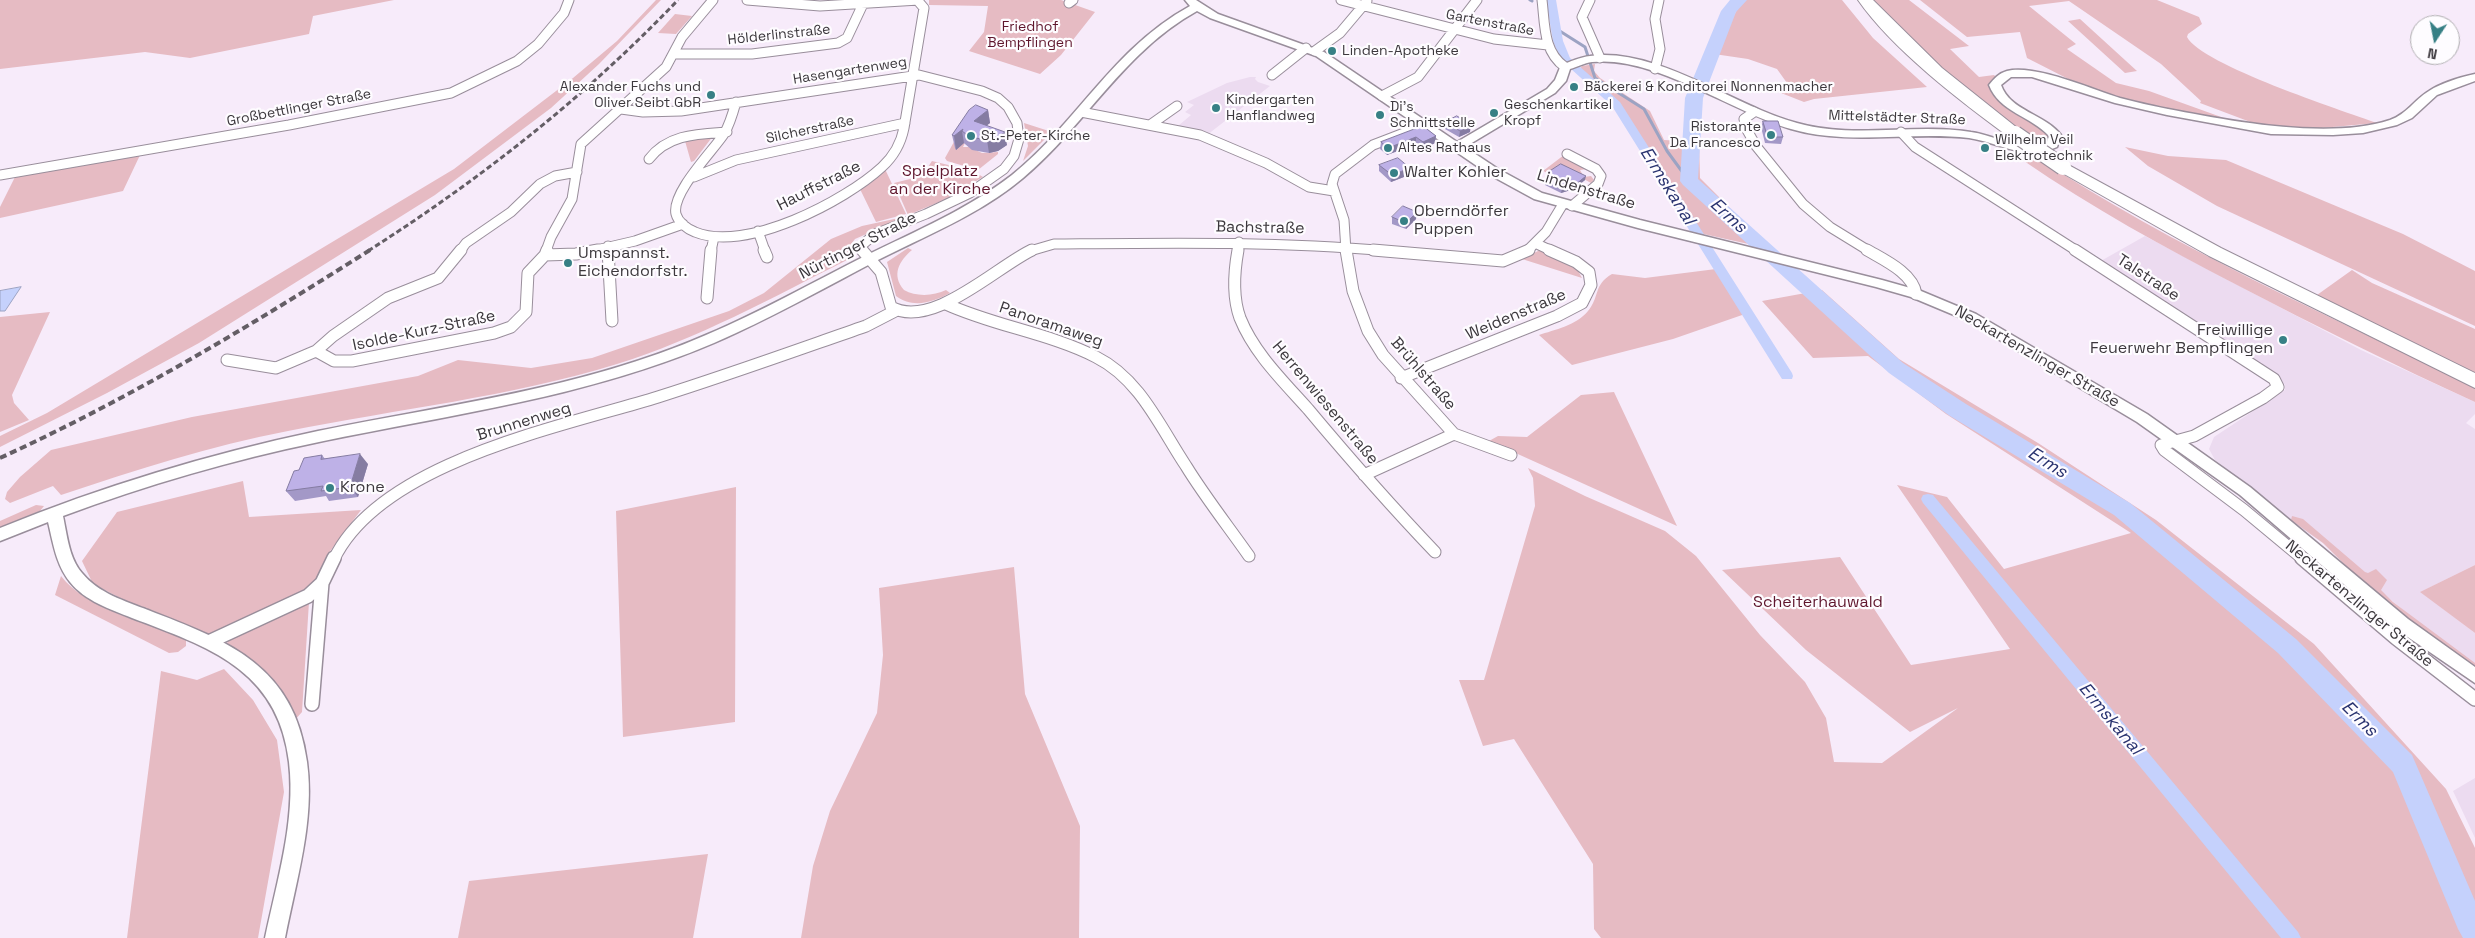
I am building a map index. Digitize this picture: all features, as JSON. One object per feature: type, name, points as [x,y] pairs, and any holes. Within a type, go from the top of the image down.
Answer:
[{"type":"highway","points":[[1865,0],[1932,69],[2015,134],[2064,167],[2144,215],[2213,252],[2475,381]]},
{"type":"street","name":"Großbettlinger Straße","points":[[0,176],[289,125],[451,93],[524,55],[538,44],[564,13],[569,0]]},
{"type":"street","name":"Isolde-Kurz-Straße","points":[[316,351],[334,361],[352,362],[503,331],[517,323],[526,312],[528,273],[545,255],[551,237],[572,199],[578,152],[581,144],[650,84],[673,57],[682,37],[713,0]]},
{"type":"street","points":[[747,0],[806,6],[915,1]]},
{"type":"street","name":"Gartenstraße","points":[[1341,0],[1366,3],[1455,30],[1506,42],[1548,45]]},
{"type":"street","points":[[1382,96],[1418,77],[1477,0]]},
{"type":"street","points":[[1457,147],[1550,90],[1574,63],[1554,59],[1548,45],[1542,0]]},
{"type":"street","points":[[1590,0],[1582,17],[1597,58]]},
{"type":"street","points":[[1655,69],[1660,49],[1655,19],[1659,0]]},
{"type":"street","name":"Hauffstraße","points":[[683,224],[696,232],[714,237],[737,236],[758,231],[818,207],[867,180],[894,153],[900,144],[924,8],[915,1]]},
{"type":"street","points":[[1272,75],[1340,33],[1366,3]]},
{"type":"street","name":"Hölderlinstraße","points":[[673,57],[752,54],[838,43],[847,38],[863,4]]},
{"type":"street","name":"Lindenstraße","points":[[1194,4],[1222,19],[1310,50],[1517,186],[1567,205],[1916,294]]},
{"type":"street","name":"Nürtinger Straße","points":[[0,534],[154,478],[229,457],[322,436],[561,390],[610,377],[673,354],[748,321],[957,215],[1006,186],[1042,155],[1115,71],[1135,51],[1194,4]]},
{"type":"street","name":"Mittelstädter Straße","points":[[1574,63],[1597,58],[1655,69],[1709,89],[1774,121],[1812,130],[1839,133],[1902,132],[1970,135],[2029,150],[2050,147],[2056,138],[2050,128],[2008,103],[1996,91],[1995,85],[1999,79],[2016,73],[2044,77],[2134,105],[2248,127],[2325,131],[2385,126],[2408,116],[2433,94],[2475,76]]},
{"type":"street","name":"Hasengartenweg","points":[[621,109],[643,112],[670,112],[913,75],[931,77],[970,87],[998,98],[1015,117],[1018,129],[1018,147],[1012,160],[1004,169],[980,187],[926,214],[869,237],[862,245],[862,249],[870,260]]},
{"type":"street","points":[[545,255],[565,256],[608,246],[683,224],[676,214],[676,204],[692,178],[727,132],[733,118],[736,102]]},
{"type":"street","points":[[1150,125],[1177,106]]},
{"type":"street","points":[[1081,112],[1200,135],[1266,164],[1310,187],[1334,191],[1332,184],[1335,174],[1345,165],[1379,141],[1425,125]]},
{"type":"street","points":[[1754,112],[1744,119],[1746,126],[1764,155],[1794,195],[1828,226],[1904,275],[1915,286],[1916,294]]},
{"type":"street","name":"Silcherstraße","points":[[692,178],[722,165],[905,123]]},
{"type":"street","points":[[649,159],[655,148],[666,142],[691,136],[727,132]]},
{"type":"street","name":"Talstraße","points":[[1902,132],[1915,148],[2225,346],[2278,384],[2273,392],[2263,398],[2194,436],[2175,442]]},
{"type":"street","name":"Bachstraße","points":[[946,304],[1023,255],[1046,245],[1075,242],[1239,242],[1346,246],[1504,261],[1523,255],[1537,244],[1567,205],[1598,184],[1601,176],[1596,169],[1568,154]]},
{"type":"street","points":[[707,157],[722,165]]},
{"type":"street","points":[[227,360],[276,368],[316,351],[333,336],[394,295],[438,278],[466,243],[511,212],[540,184],[555,176],[576,172]]},
{"type":"street","name":"Brühlstraße","points":[[1334,191],[1342,210],[1353,291],[1374,343],[1402,378],[1454,434],[1511,456]]},
{"type":"street","points":[[758,231],[767,257]]},
{"type":"street","points":[[708,298],[711,252],[714,237]]},
{"type":"street","name":"Herrenwiesenstraße","points":[[1239,242],[1235,266],[1235,296],[1239,315],[1248,334],[1270,365],[1395,512],[1435,552],[1434,540]]},
{"type":"street","name":"Weidenstraße","points":[[1402,378],[1562,314],[1582,303],[1591,285],[1589,272],[1576,262],[1537,244]]},
{"type":"street","points":[[608,246],[612,321]]},
{"type":"street","points":[[870,260],[883,278],[889,304],[897,310],[925,312],[946,304]]},
{"type":"street","name":"Neckartenzlinger Straße","points":[[1916,294],[1971,317],[2101,392],[2175,442],[2245,491],[2402,624],[2475,676]]},
{"type":"street","name":"Panoramaweg","points":[[946,304],[966,313],[1070,346],[1097,357],[1121,373],[1143,397],[1186,467],[1249,556]]},
{"type":"street","name":"Brunnenweg","points":[[211,641],[308,596],[322,583],[340,546],[363,517],[394,494],[451,464],[502,443],[650,400],[866,326],[885,318],[897,310]]},
{"type":"street","points":[[1364,475],[1454,434]]},
{"type":"street","name":"Neckartenzlinger Straße","points":[[2175,442],[2161,445],[2164,450],[2206,478],[2259,520],[2415,652],[2475,699]]},
{"type":"street","points":[[54,513],[68,565],[82,584],[100,597],[211,641],[239,659],[265,682],[287,716],[296,748],[299,798],[296,827],[275,938]]},
{"type":"street","points":[[312,704],[322,583]]},
{"type":"shaded area","name":"Kindergarten Hanflandweg","points":[[1256,77],[1255,79],[1258,82],[1270,86],[1207,135],[1178,126],[1191,115],[1185,112],[1194,105],[1187,102],[1227,83]]},
{"type":"shaded area","points":[[2145,236],[2361,350],[2475,402],[2475,414],[2466,423],[2475,429],[2475,565],[2421,592],[2475,633],[2475,670],[2323,543],[2298,526],[2215,460],[2209,449],[2214,437],[2285,390],[2285,385],[2281,380],[2099,262]]},
{"type":"shaded area","points":[[2475,778],[2475,838],[2453,791]]},
{"type":"green space","points":[[0,0],[394,0],[313,16],[309,34],[190,58],[145,52],[0,69]]},
{"type":"green space","points":[[656,0],[661,0],[599,64],[551,108],[435,195],[199,343],[107,393],[0,447],[0,436],[47,413],[454,169],[573,78],[617,41]]},
{"type":"green space","name":"Friedhof Bempflingen","points":[[929,0],[1061,0],[1095,12],[1061,55],[1040,74],[969,51],[984,32],[988,6],[929,5]]},
{"type":"green space","points":[[1742,0],[1842,0],[1873,38],[1927,87],[1814,99],[1804,102],[1776,91],[1787,83],[1777,69],[1748,59],[1714,54]]},
{"type":"green space","points":[[1871,0],[1909,0],[1969,46],[1950,49],[1979,77],[1994,75],[1996,77],[1990,86],[1995,95],[2002,103],[2044,130],[2050,138],[2043,147],[2019,132],[1974,97]]},
{"type":"green space","points":[[1920,0],[2157,0],[2199,17],[2202,24],[2188,34],[2187,37],[2198,48],[2218,60],[2274,86],[2377,123],[2310,129],[2261,126],[2200,103],[2201,101],[2161,64],[2069,1],[2029,6],[2076,44],[2067,49],[2116,83],[2149,91],[2235,122],[2118,98],[2080,85],[2027,58],[2020,32],[1967,37]]},
{"type":"green space","points":[[675,14],[692,16],[676,34],[658,33]]},
{"type":"green space","points":[[2080,19],[2137,71],[2125,73],[2068,21]]},
{"type":"green space","points":[[1595,64],[1594,71],[1600,78],[1650,111],[1664,140],[1699,142],[1700,178],[1771,249],[1699,233],[1619,105],[1579,70],[1582,66]]},
{"type":"green space","points":[[1024,123],[1052,132],[1023,161],[1028,146]]},
{"type":"green space","points":[[713,136],[694,161],[691,162],[685,141],[690,137]]},
{"type":"green space","points":[[955,140],[966,141],[963,147],[969,147],[982,153],[998,152],[998,154],[978,170],[947,161],[945,158]]},
{"type":"green space","points":[[2125,147],[2168,156],[2226,160],[2403,234],[2475,271],[2475,326],[2217,206],[2148,166]]},
{"type":"green space","points":[[141,153],[123,191],[0,218],[0,207],[16,175]]},
{"type":"green space","points":[[1564,155],[1587,169],[1580,170],[1584,177],[1591,176],[1594,180],[1591,183],[1560,166],[1550,174],[1543,171]]},
{"type":"green space","points":[[2036,157],[2142,221],[2197,251],[2308,307],[2475,387],[2475,402],[2326,330],[2155,241],[2102,211],[2024,161]]},
{"type":"green space","name":"Spielplatz an der Kirche","points":[[932,161],[973,171],[983,177],[944,200],[908,215],[894,183],[922,176]]},
{"type":"green space","points":[[885,169],[906,214],[876,222],[860,189]]},
{"type":"green space","points":[[908,216],[855,239],[848,248],[847,260],[791,289],[676,343],[617,364],[495,394],[259,437],[173,459],[61,495],[53,486],[10,503],[5,499],[7,492],[20,477],[51,450],[192,417],[418,376],[458,360],[531,368],[592,358],[729,311],[764,293],[831,239],[862,226]]},
{"type":"green space","points":[[908,248],[912,250],[903,259],[897,274],[904,290],[919,295],[946,290],[950,293],[923,303],[909,302],[896,296],[887,262]]},
{"type":"green space","points":[[1540,250],[1576,267],[1582,278],[1522,259]]},
{"type":"green space","points":[[1716,269],[1745,314],[1673,339],[1572,365],[1539,335],[1565,326],[1583,316],[1592,306],[1602,282],[1612,274],[1645,278]]},
{"type":"green space","points":[[2352,270],[2372,283],[2475,329],[2475,378],[2317,295]]},
{"type":"green space","name":"Scheiterhauwald","points":[[1822,290],[1899,359],[2038,443],[2156,520],[2314,644],[2446,789],[2475,848],[2475,938],[1601,938],[1594,929],[1593,864],[1514,739],[1483,746],[1459,680],[1484,680],[1535,506],[1533,478],[1528,468],[1585,496],[1665,531],[1696,556],[1760,635],[1805,682],[1826,718],[1834,762],[1882,763],[1958,708],[1910,732],[1806,650],[1722,570],[1840,557],[1911,665],[2010,649],[1897,485],[1947,497],[2004,569],[2131,533],[1946,414],[1868,356],[1813,358],[1762,301]]},
{"type":"green space","points":[[50,312],[12,395],[14,403],[29,420],[0,432],[0,317]]},
{"type":"green space","points":[[1614,392],[1677,526],[1489,441],[1498,436],[1527,437],[1581,395]]},
{"type":"green space","points":[[243,481],[249,517],[361,510],[328,554],[315,583],[298,598],[221,633],[206,634],[132,604],[93,584],[82,561],[117,512]]},
{"type":"green space","points":[[736,487],[735,722],[623,737],[616,511]]},
{"type":"green space","points":[[36,505],[44,506],[40,511],[0,528],[0,521]]},
{"type":"green space","points":[[2292,516],[2303,519],[2365,572],[2368,573],[2376,569],[2387,580],[2381,590],[2393,602],[2475,663],[2475,670],[2366,586],[2323,543],[2291,520]]},
{"type":"green space","points":[[2475,565],[2475,633],[2420,592]]},
{"type":"green space","points":[[1014,567],[1025,694],[1080,826],[1079,938],[801,938],[813,866],[830,811],[877,713],[883,655],[879,588]]},
{"type":"green space","points":[[61,576],[72,588],[101,606],[186,638],[186,646],[178,652],[169,653],[55,595]]},
{"type":"green space","points":[[309,602],[302,712],[294,721],[226,645],[230,638]]},
{"type":"green space","points":[[224,669],[253,700],[277,740],[284,792],[258,938],[127,938],[161,671],[197,680]]},
{"type":"green space","points":[[708,854],[693,938],[458,938],[469,881]]},
{"type":"water","points":[[21,287],[5,311],[0,311],[0,291]]},
{"type":"building","points":[[976,105],[988,110],[974,121],[1005,132],[996,138],[987,140],[970,137],[962,131],[963,129],[954,136],[952,135],[969,110]]},
{"type":"building","points":[[1457,116],[1471,125],[1460,131],[1446,122]]},
{"type":"building","points":[[1763,121],[1778,121],[1783,137],[1768,137]]},
{"type":"building","points":[[1423,126],[1436,136],[1423,142],[1416,137],[1388,148],[1381,142]]},
{"type":"building","points":[[1398,158],[1410,168],[1392,175],[1379,165]]},
{"type":"building","points":[[1561,164],[1586,176],[1575,185],[1562,189],[1546,182],[1547,173]]},
{"type":"building","points":[[1403,206],[1417,212],[1406,223],[1392,217]]},
{"type":"building","points":[[360,454],[350,487],[321,491],[323,486],[286,491],[294,471],[299,470],[304,458],[322,455],[321,459]]},
{"type":"waterway","name":"Ermskanal","points":[[1551,0],[1558,41],[1565,59],[1616,104],[1787,376]]},
{"type":"waterway","name":"Erms","points":[[1739,0],[1729,11],[1694,98],[1689,181],[1896,368],[1958,410],[2122,509],[2287,646],[2403,764],[2468,919],[2475,930]]},
{"type":"waterway","points":[[1555,28],[1585,47],[1595,78],[1644,109],[1667,151],[1689,181]]},
{"type":"waterway","name":"Ermskanal","points":[[1928,499],[2292,938]]},
{"type":"railway","points":[[368,251],[451,195],[530,135],[606,70],[678,0]]},
{"type":"railway","points":[[0,458],[142,386],[280,306],[370,250]]},
{"type":"place","name":"Linden-Apotheke","points":[[1332,51]]},
{"type":"place","name":"Bäckerei & Konditorei Nonnenmacher","points":[[1574,87]]},
{"type":"place","name":"Alexander Fuchs und Oliver Seibt GbR","points":[[711,95]]},
{"type":"place","name":"Kindergarten Hanflandweg","points":[[1216,108]]},
{"type":"place","name":"Geschenkartikel Kropf","points":[[1494,113]]},
{"type":"place","name":"Di's Schnittstelle","points":[[1380,115]]},
{"type":"place","name":"Ristorante Da Francesco","points":[[1771,135]]},
{"type":"place","name":"St.-Peter-Kirche","points":[[971,136]]},
{"type":"place","name":"Altes Rathaus","points":[[1388,148]]},
{"type":"place","name":"Wilhelm Veil Elektrotechnik","points":[[1985,148]]},
{"type":"place","name":"Walter Kohler","points":[[1394,173]]},
{"type":"place","name":"Oberndörfer Puppen","points":[[1404,221]]},
{"type":"place","name":"Umspannst. Eichendorfstr.","points":[[568,263]]},
{"type":"place","name":"Freiwillige Feuerwehr Bempflingen","points":[[2283,340]]},
{"type":"place","name":"Krone","points":[[330,488]]}]
